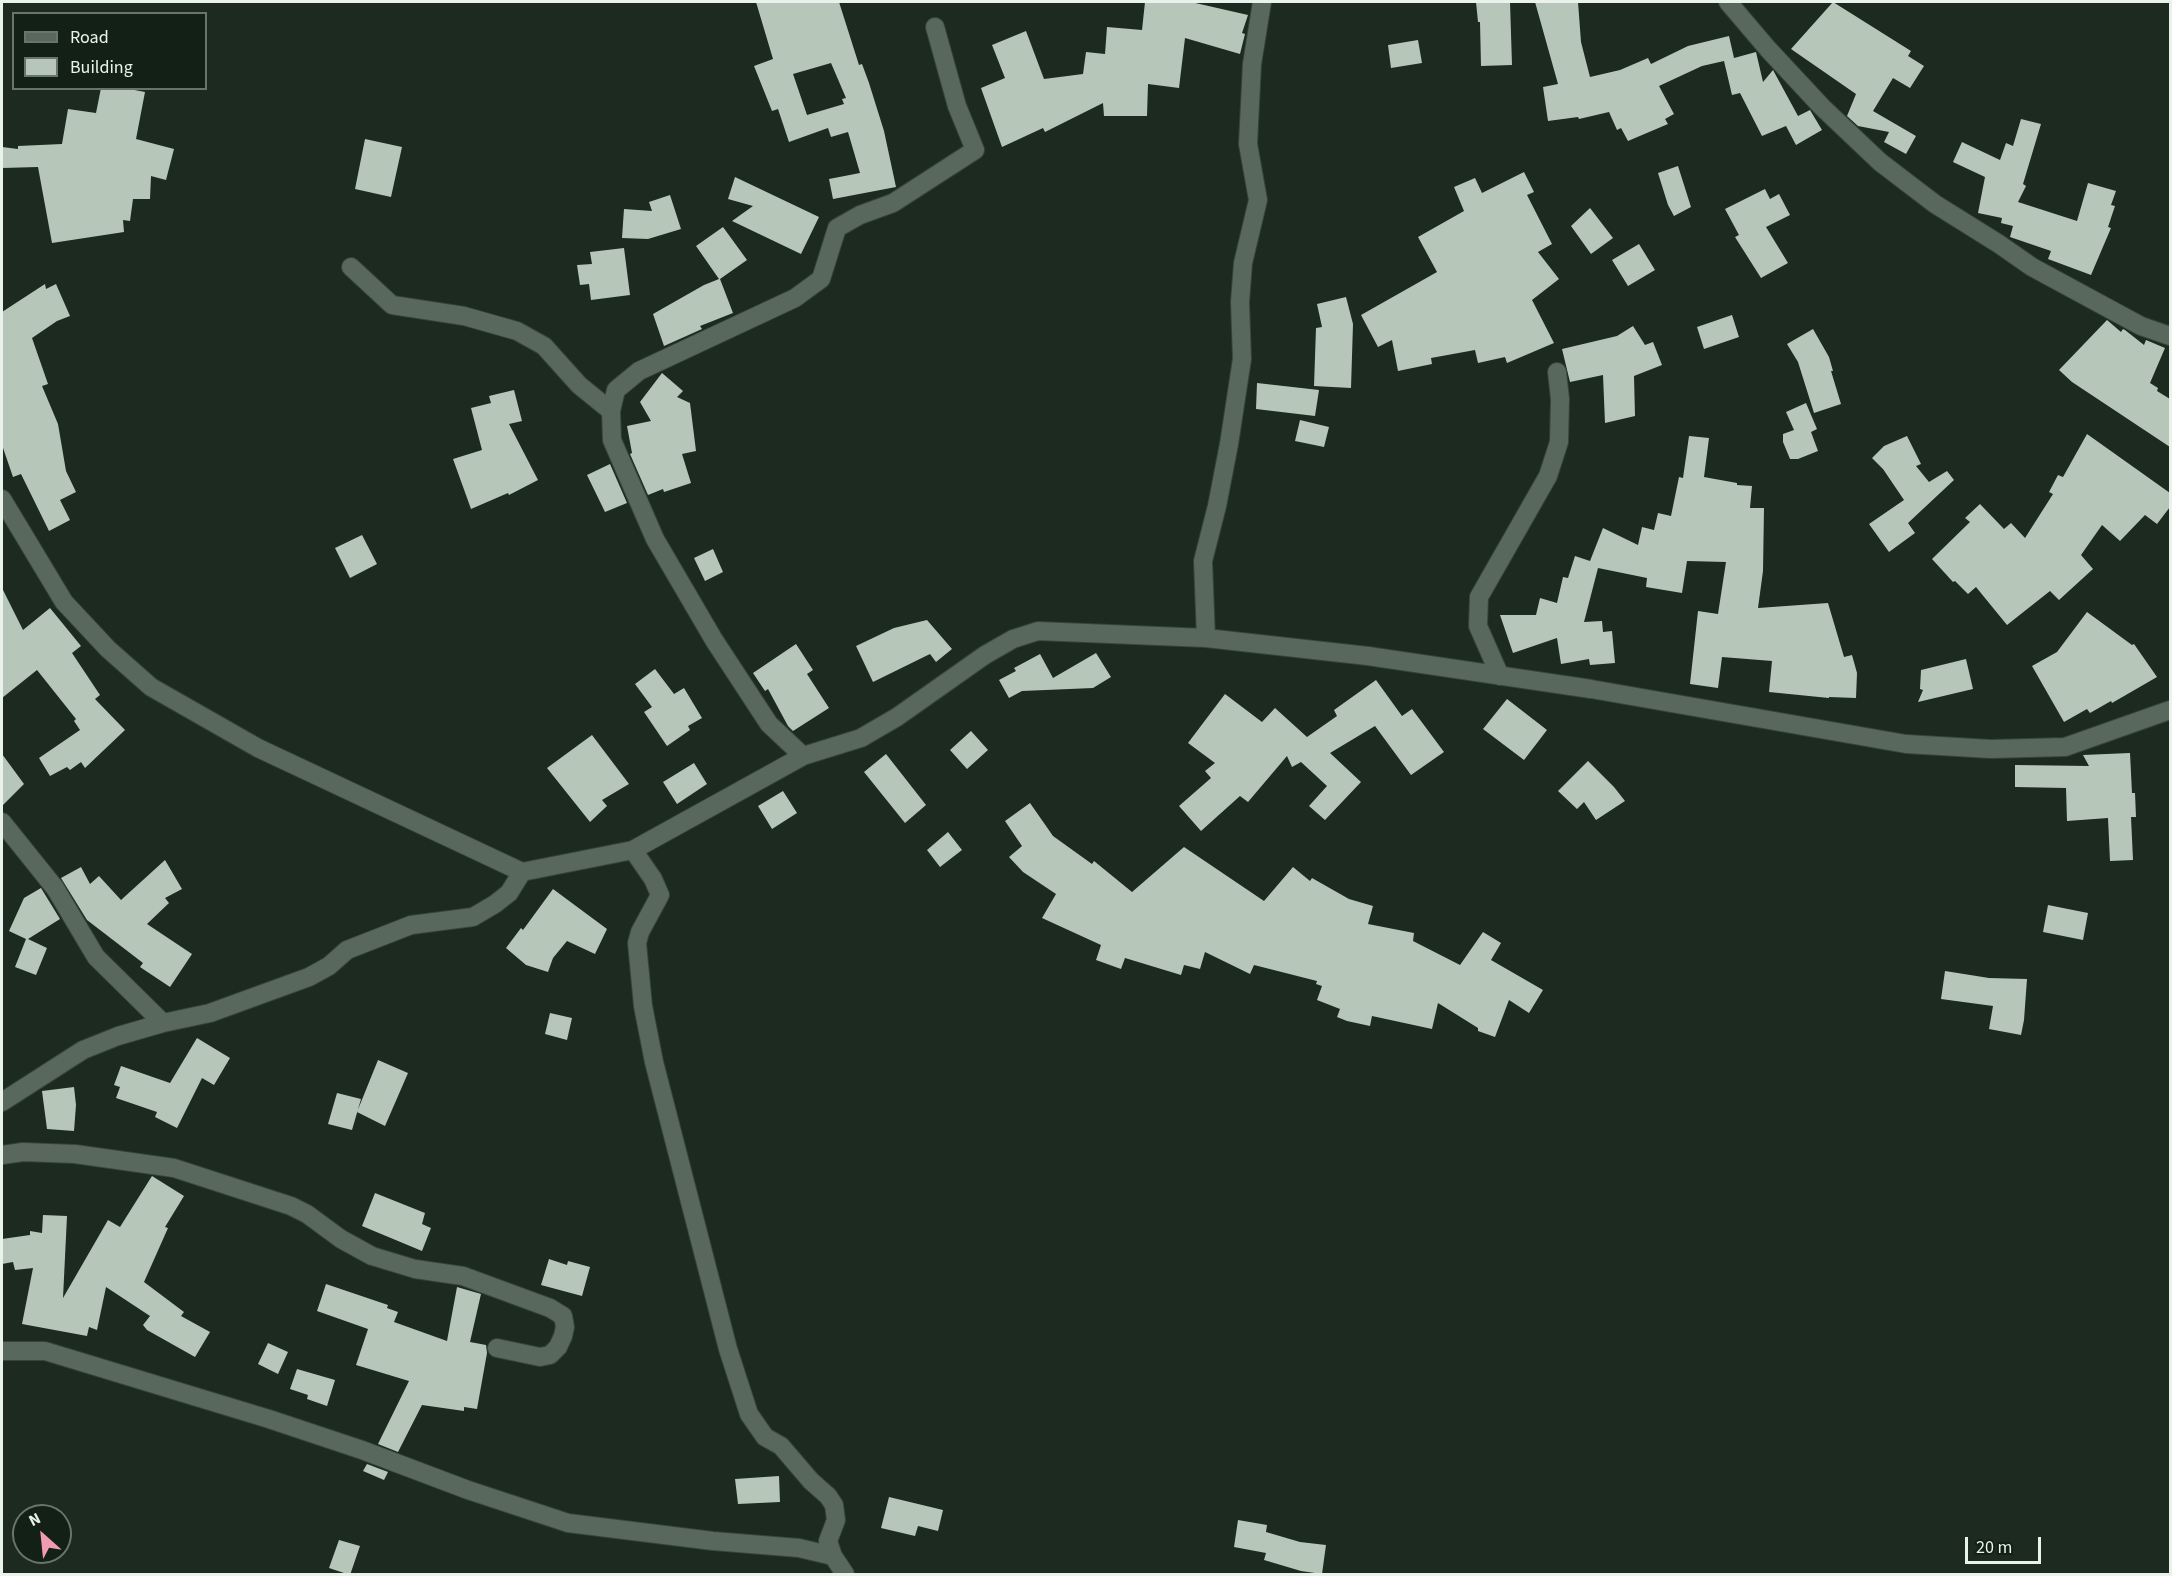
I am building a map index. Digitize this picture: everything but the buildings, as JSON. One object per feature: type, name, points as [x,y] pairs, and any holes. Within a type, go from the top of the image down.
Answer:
[{"type":"street","points":[[1206,638],[1203,561],[1217,506],[1242,359],[1240,302],[1243,263],[1258,200],[1248,144],[1252,64],[1262,2]]},
{"type":"street","points":[[1728,2],[1822,107],[1880,162],[1935,204],[1999,243],[2032,267],[2141,326],[2170,336]]},
{"type":"street","points":[[803,756],[769,724],[714,640],[655,539],[612,440],[611,411],[616,390],[639,371],[795,298],[821,279],[837,228],[860,215],[893,203],[975,150],[957,106],[935,27]]},
{"type":"street","points":[[351,267],[392,305],[464,316],[517,332],[544,346],[579,385],[611,411]]},
{"type":"street","points":[[1500,676],[1478,626],[1479,597],[1527,515],[1551,468],[1559,442],[1560,399],[1557,372]]},
{"type":"street","points":[[2,499],[64,602],[108,649],[151,687],[258,748],[522,872],[633,850],[803,756],[861,738],[906,711],[985,655],[1013,639],[1038,631],[1206,638],[1368,656],[1791,723],[1906,744],[1991,748],[2065,747],[2170,710]]},
{"type":"street","points":[[2,822],[56,888],[96,957],[163,1023]]},
{"type":"street","points":[[633,850],[653,879],[660,895],[640,932],[637,943],[643,1006],[654,1062],[728,1349],[750,1414],[765,1437],[782,1446],[834,1505],[836,1521],[828,1541],[833,1556],[845,1575]]},
{"type":"street","points":[[2,1102],[83,1050],[118,1036],[210,1012],[309,977],[329,966],[347,950],[411,925],[473,917],[509,893],[522,872]]},
{"type":"street","points":[[2,1155],[23,1152],[75,1154],[174,1168],[291,1206],[307,1214],[341,1239],[372,1256],[415,1269],[463,1276],[550,1308],[563,1316],[565,1327],[563,1336],[558,1347],[550,1355],[540,1357],[497,1348]]},
{"type":"street","points":[[2,1351],[45,1351],[269,1419],[568,1523],[713,1541],[799,1548],[833,1556]]}]
